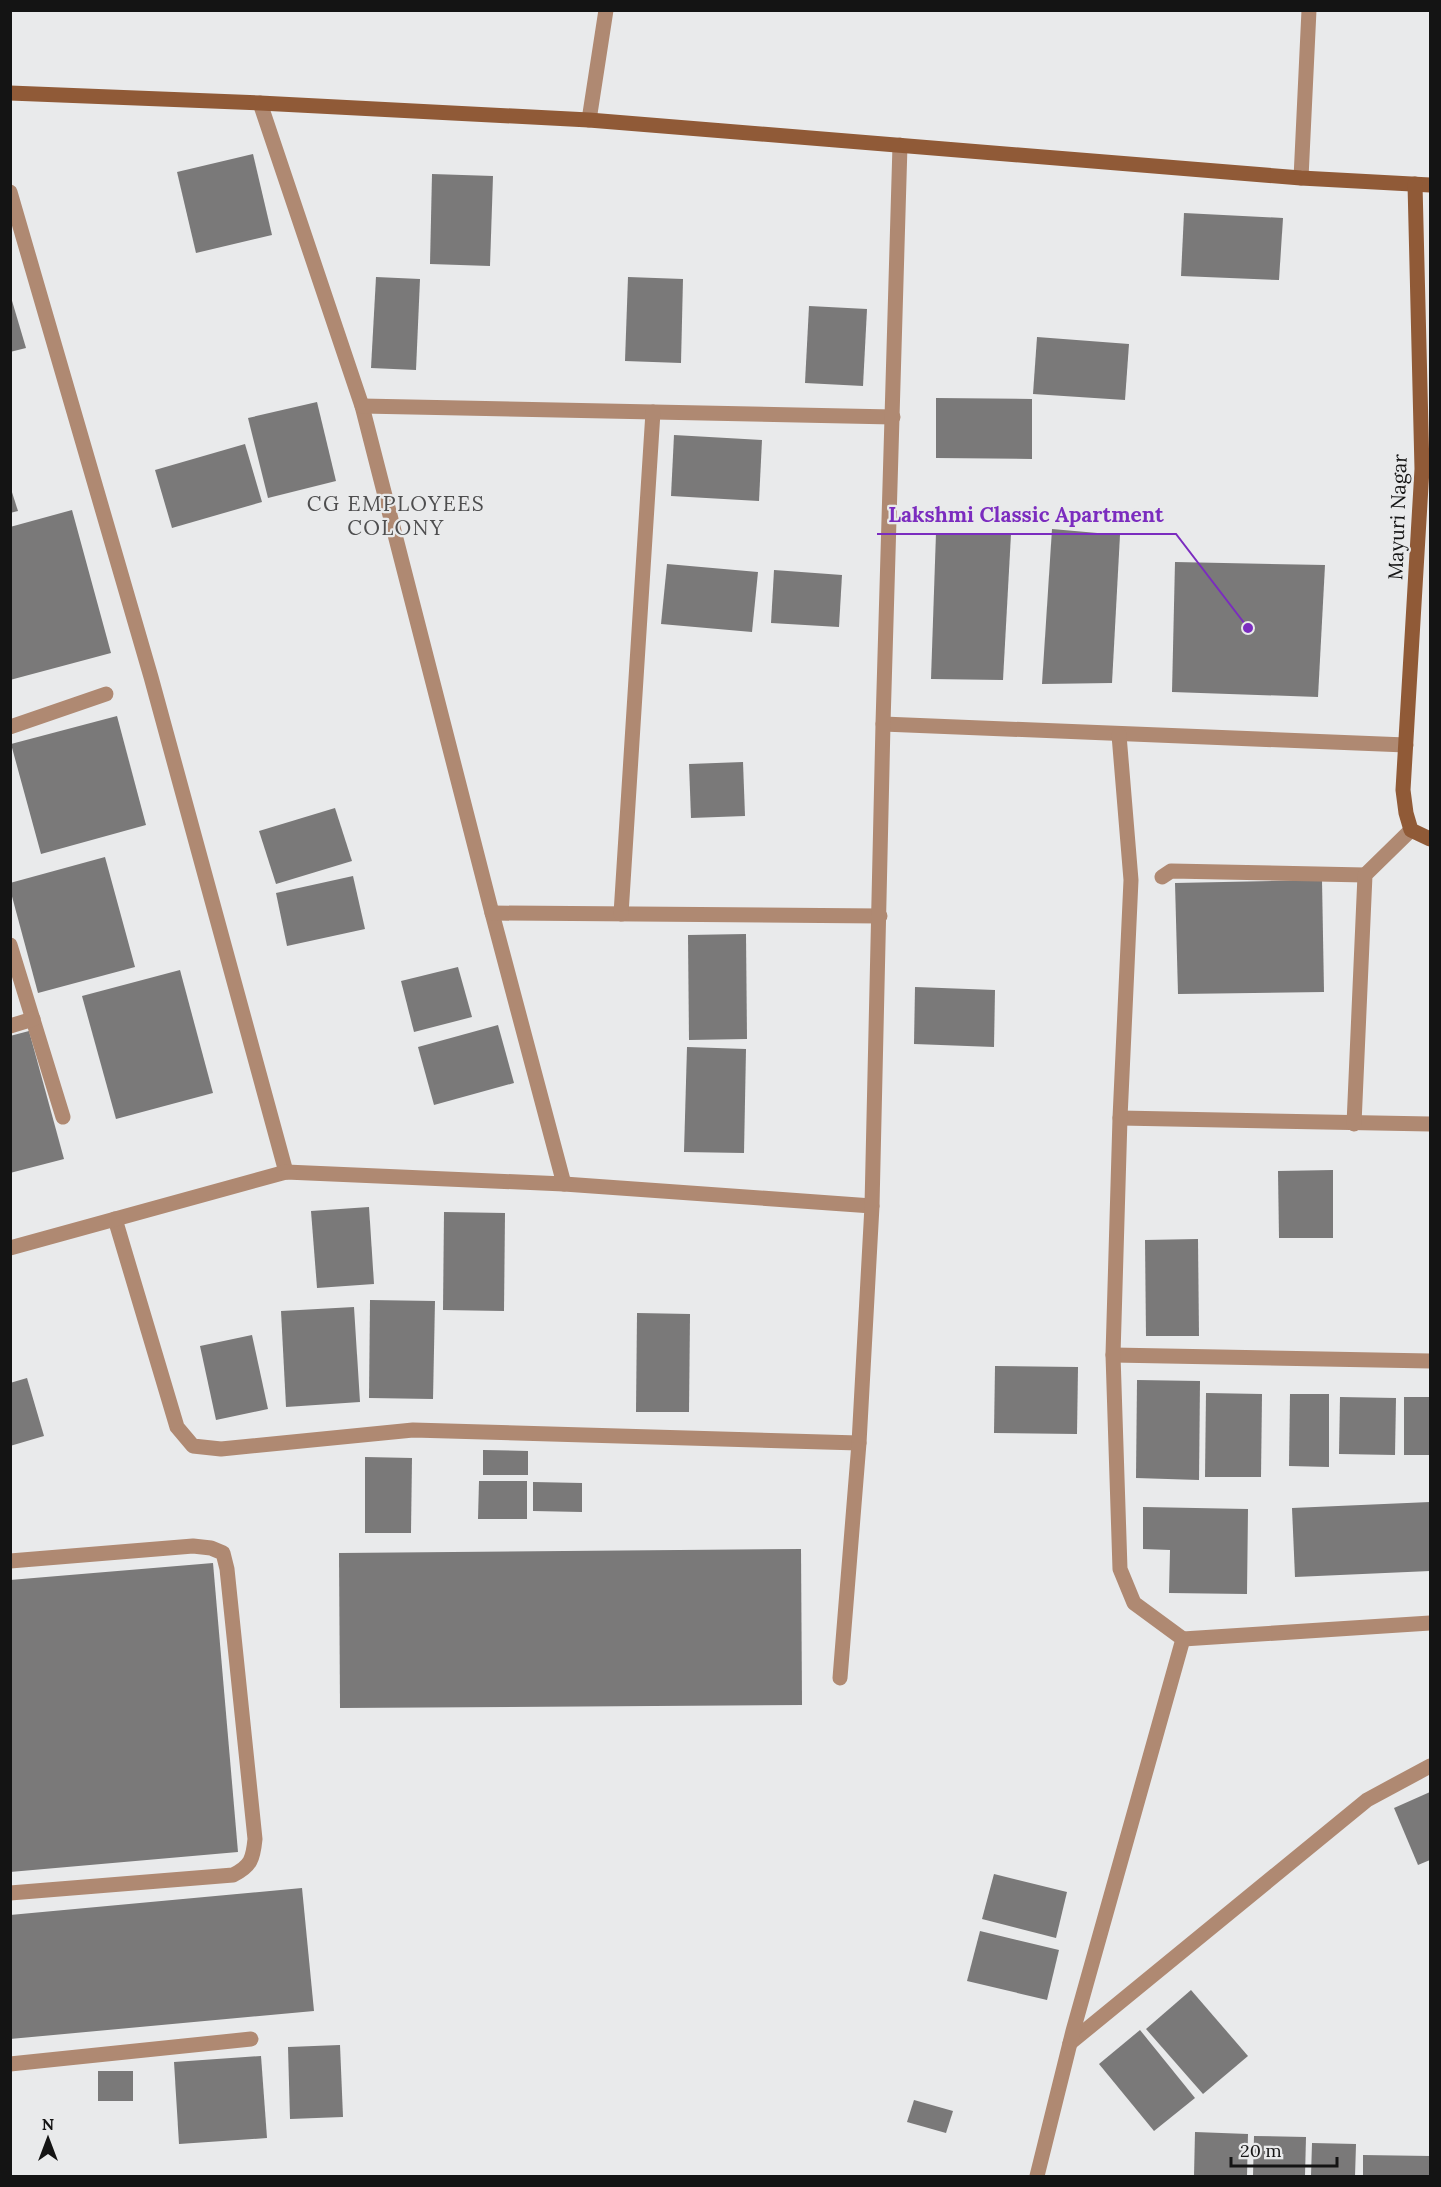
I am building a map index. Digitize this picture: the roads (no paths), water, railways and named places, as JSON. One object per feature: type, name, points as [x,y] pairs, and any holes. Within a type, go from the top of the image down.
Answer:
[{"type":"street","points":[[589,120],[606,10]]},
{"type":"street","points":[[1301,178],[1310,10]]},
{"type":"street","points":[[10,93],[589,120],[1301,178],[1431,185]]},
{"type":"street","points":[[260,103],[362,406],[564,1184]]},
{"type":"street","points":[[840,1678],[859,1443],[872,1206],[900,145]]},
{"type":"street","name":"Mayuri Nagar","points":[[1412,830],[1406,813],[1403,790],[1426,468],[1415,184]]},
{"type":"street","points":[[10,192],[151,677],[286,1172]]},
{"type":"street","points":[[362,406],[893,417]]},
{"type":"street","points":[[621,914],[652,412]]},
{"type":"street","points":[[10,727],[106,694]]},
{"type":"street","points":[[883,724],[1406,745]]},
{"type":"street","points":[[1119,735],[1131,880],[1120,1118],[1113,1355],[1120,1569],[1134,1603],[1183,1639],[1431,1623]]},
{"type":"street","points":[[1354,1124],[1365,875],[1412,830],[1431,839]]},
{"type":"street","points":[[1162,877],[1171,871],[1365,875]]},
{"type":"street","points":[[492,913],[880,916]]},
{"type":"street","points":[[10,945],[63,1117]]},
{"type":"street","points":[[10,1026],[33,1019]]},
{"type":"street","points":[[1120,1118],[1431,1124]]},
{"type":"street","points":[[10,1248],[286,1172],[564,1184],[872,1206]]},
{"type":"street","points":[[115,1219],[177,1428],[193,1446],[221,1449],[413,1430],[859,1443]]},
{"type":"street","points":[[1113,1355],[1431,1361]]},
{"type":"street","points":[[10,1561],[193,1546],[211,1548],[223,1554],[227,1569],[255,1839],[253,1857],[245,1869],[232,1875],[10,1893]]},
{"type":"street","points":[[1037,2176],[1070,2043],[1183,1639]]},
{"type":"street","points":[[1070,2043],[1367,1800],[1431,1766]]},
{"type":"street","points":[[10,2064],[251,2039]]},
{"type":"place","name":"Lakshmi Classic Apartment","points":[[1248,628]]},
{"type":"district","name":"CG EMPLOYEES COLONY","points":[[396,515]]}]
